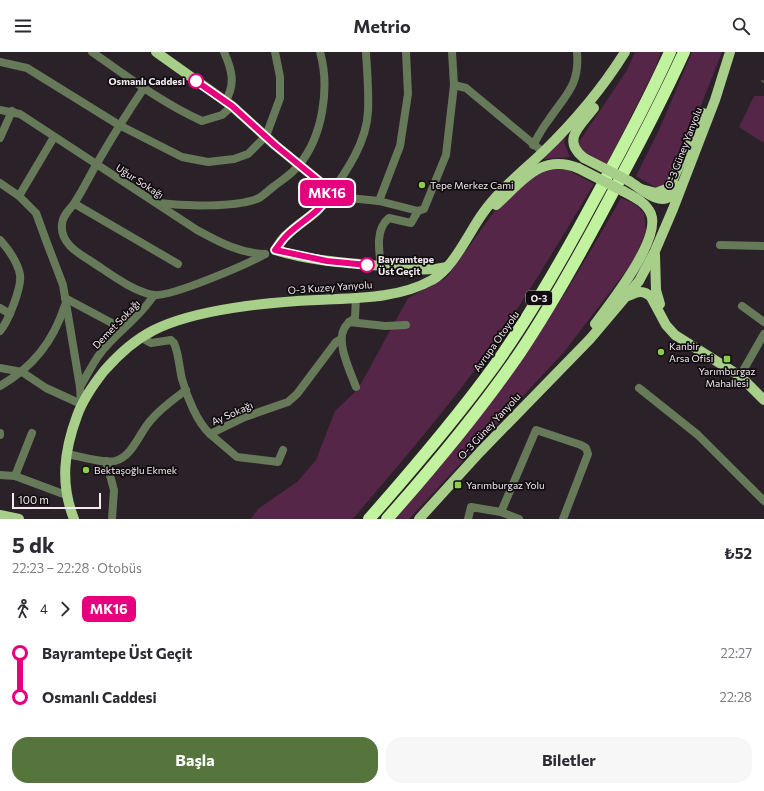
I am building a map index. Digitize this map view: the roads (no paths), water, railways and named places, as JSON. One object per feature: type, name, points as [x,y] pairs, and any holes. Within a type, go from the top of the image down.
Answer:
[{"type":"highway","name":"Avrupa Otoyolu","points":[[369,519],[433,446],[476,390],[520,328],[547,286],[601,189],[670,52]]},
{"type":"highway","name":"O-3","points":[[387,519],[465,427],[504,375],[534,330],[575,264],[600,219],[658,109],[684,52]]},
{"type":"main road","points":[[156,52],[168,55],[229,104],[275,145],[325,186],[329,196],[324,205],[287,235],[270,252]]},
{"type":"main road","points":[[626,52],[606,93],[573,136],[573,147],[584,158],[629,181],[651,196],[662,200],[667,199],[672,195],[680,181],[715,100]]},
{"type":"main road","name":"O-3 Kuzey Yanyolu","points":[[74,519],[66,495],[67,454],[81,404],[116,357],[155,330],[180,320],[271,303],[356,298],[400,292],[417,288],[435,278],[454,258],[468,235],[495,198],[543,152],[600,90],[626,52]]},
{"type":"main road","name":"O-3 Güney Yanyolu","points":[[419,519],[480,452],[578,351],[626,297],[638,281],[655,251],[715,100],[723,72],[732,52]]},
{"type":"main road","points":[[641,189],[656,193],[669,188],[723,72]]},
{"type":"main road","points":[[454,258],[492,209],[536,169],[556,162],[578,168],[641,201],[651,213],[653,222],[650,238],[639,260],[578,351]]},
{"type":"main road","points":[[655,251],[656,290],[666,325]]},
{"type":"main road","points":[[270,252],[327,261],[412,269],[446,267]]},
{"type":"main road","points":[[412,269],[421,274],[428,282]]},
{"type":"main road","points":[[626,297],[638,292],[647,293],[651,297],[666,325],[686,342],[740,376],[764,400]]},
{"type":"main road","points":[[1,516],[19,519]]},
{"type":"street","points":[[92,52],[144,88],[184,113],[202,120],[222,114],[229,104],[233,79],[224,52]]},
{"type":"street","points":[[0,62],[27,68],[53,82],[119,125],[182,157],[208,162],[234,159],[248,154],[266,136],[280,98],[280,77],[275,52]]},
{"type":"street","points":[[156,203],[210,205],[258,198],[285,178],[299,165],[312,142],[324,104],[324,65],[320,52]]},
{"type":"street","points":[[366,52],[368,112],[362,140],[346,172],[329,196],[379,201],[421,210]]},
{"type":"street","points":[[379,201],[400,146],[408,94],[406,52]]},
{"type":"street","points":[[381,266],[378,245],[384,221],[389,218],[411,223],[421,210],[446,155],[454,85],[452,52]]},
{"type":"street","points":[[533,145],[547,122],[573,88],[578,67],[577,52]]},
{"type":"street","points":[[454,85],[466,88],[543,152]]},
{"type":"street","points":[[144,88],[119,125],[75,204],[64,215],[62,236],[74,251],[124,282],[154,295],[162,295],[181,289],[252,262],[270,252]]},
{"type":"street","name":"Uğur Sokağı","points":[[0,110],[12,111],[20,114],[96,165],[218,242],[238,251],[270,252]]},
{"type":"street","points":[[0,138],[12,111]]},
{"type":"street","points":[[19,196],[54,137]]},
{"type":"street","points":[[0,183],[19,196],[36,213],[63,285],[80,387],[81,404],[46,388],[22,372],[0,368]]},
{"type":"street","points":[[75,204],[178,264]]},
{"type":"street","points":[[0,240],[9,251],[20,276],[14,304],[5,325],[0,331]]},
{"type":"street","points":[[720,245],[764,246]]},
{"type":"street","name":"Demet Sokağı","points":[[80,387],[99,355],[123,329],[145,310],[154,295]]},
{"type":"street","points":[[356,298],[355,318],[349,322],[344,329],[342,339],[345,356],[356,387]]},
{"type":"street","points":[[65,300],[123,329]]},
{"type":"street","points":[[0,386],[22,372],[34,362],[60,322],[65,300]]},
{"type":"street","points":[[742,306],[764,322]]},
{"type":"street","points":[[0,308],[10,314]]},
{"type":"street","points":[[349,322],[385,326],[406,325]]},
{"type":"street","points":[[740,376],[764,334]]},
{"type":"street","name":"Ay Sokağı","points":[[142,338],[151,343],[171,340],[174,343],[186,390],[204,429],[210,434],[245,417],[288,402],[297,394],[336,342],[342,339]]},
{"type":"street","points":[[639,388],[698,435],[764,501]]},
{"type":"street","points":[[67,454],[106,462],[115,461],[126,456],[150,420],[167,404],[186,390]]},
{"type":"street","points":[[501,512],[536,430],[581,445],[586,448],[588,454],[562,519]]},
{"type":"street","points":[[15,476],[32,433]]},
{"type":"street","points":[[210,434],[237,457],[278,462],[283,450]]},
{"type":"street","points":[[106,462],[114,490],[112,519]]},
{"type":"street","points":[[0,475],[15,476],[66,495]]},
{"type":"street","points":[[468,519],[471,507],[501,512],[518,519]]},
{"type":"place","name":"Osmanlı Caddesi","points":[[196,81]]},
{"type":"place","name":"Tepe Merkez Cami","points":[[422,185]]},
{"type":"place","name":"Bayramtepe Üst Geçit","points":[[367,265]]},
{"type":"place","name":"Kanbir Arsa Ofisi","points":[[661,352]]},
{"type":"place","name":"Yarımburgaz Mahallesi","points":[[727,359]]},
{"type":"place","name":"Bektaşoğlu Ekmek","points":[[86,470]]},
{"type":"place","name":"Yarımburgaz Yolu","points":[[458,485]]}]
